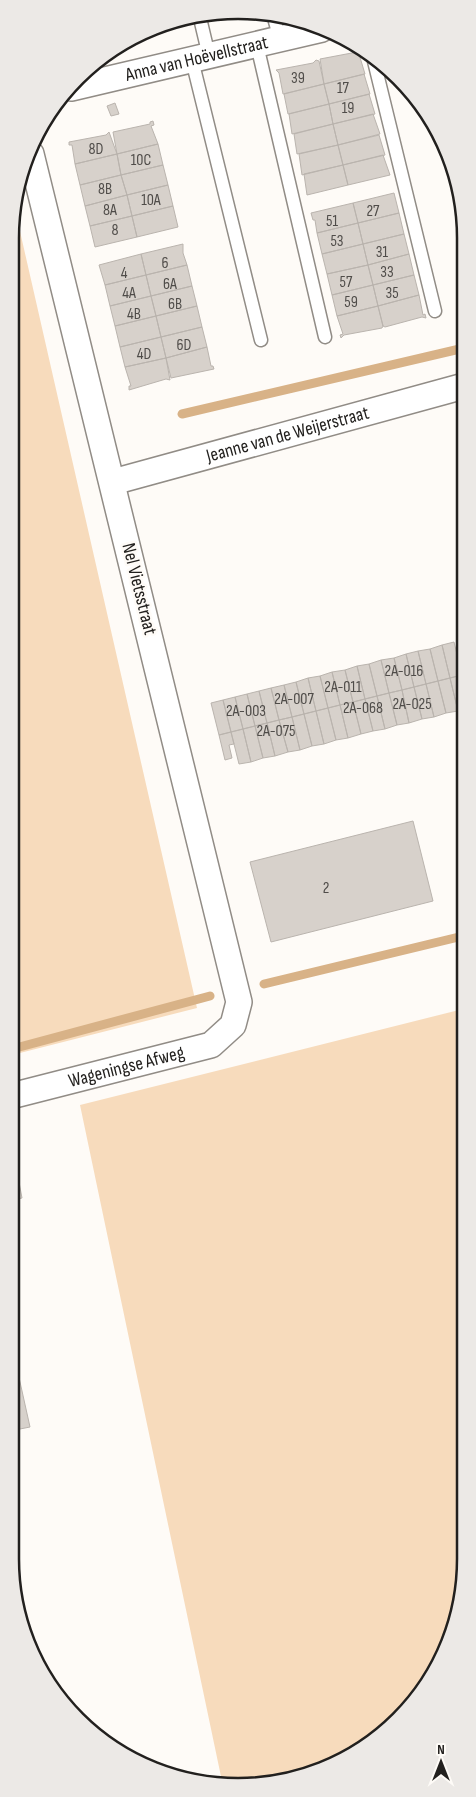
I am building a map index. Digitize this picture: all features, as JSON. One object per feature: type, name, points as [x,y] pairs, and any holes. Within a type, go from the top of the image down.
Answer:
[{"type":"street","name":"Anna van Hoëvellstraat","points":[[80,86],[312,31]]},
{"type":"street","name":"Nel Vietsstraat","points":[[33,161],[239,1002],[233,1025]]},
{"type":"street","name":"Jeanne van de Weijerstraat","points":[[113,482],[457,388]]},
{"type":"street","name":"Wageningse Afweg","points":[[19,1094],[210,1045],[233,1025]]},
{"type":"lane","points":[[199,22],[201,58],[261,340]]},
{"type":"lane","points":[[272,22],[269,42],[326,337]]},
{"type":"lane","points":[[375,67],[435,311]]},
{"type":"shaded area","points":[[19,227],[197,1008],[19,1053]]},
{"type":"shaded area","points":[[457,1011],[457,1573],[453,1602],[446,1629],[435,1656],[403,1704],[383,1724],[348,1749],[308,1767],[281,1774],[252,1778],[221,1778],[80,1105]]},
{"type":"building","points":[[355,52],[360,56],[365,74],[324,84],[320,59]]},
{"type":"building","points":[[316,60],[319,61],[324,84],[283,94],[279,73],[276,70],[313,63]]},
{"type":"building","points":[[364,74],[370,94],[329,104],[324,84]]},
{"type":"building","points":[[324,84],[329,104],[288,114],[284,94]]},
{"type":"building","points":[[369,94],[375,114],[333,124],[329,104]]},
{"type":"building","points":[[115,103],[119,114],[111,116],[107,106]]},
{"type":"building","points":[[329,104],[333,124],[292,134],[289,114]]},
{"type":"building","points":[[373,114],[380,134],[338,145],[333,124]]},
{"type":"building","points":[[153,121],[154,125],[151,126],[158,144],[117,154],[113,132],[150,124]]},
{"type":"building","points":[[333,124],[338,145],[297,154],[294,134]]},
{"type":"building","points":[[109,132],[117,154],[75,164],[72,145],[69,145],[69,142],[106,135]]},
{"type":"building","points":[[379,135],[385,155],[343,165],[338,145]]},
{"type":"building","points":[[158,144],[163,165],[121,175],[117,154]]},
{"type":"building","points":[[338,145],[343,165],[302,175],[299,154]]},
{"type":"building","points":[[117,154],[121,175],[80,185],[75,164]]},
{"type":"building","points":[[383,155],[390,175],[348,185],[343,165]]},
{"type":"building","points":[[163,165],[168,185],[127,195],[121,175]]},
{"type":"building","points":[[343,165],[348,185],[307,195],[304,174]]},
{"type":"building","points":[[121,175],[127,195],[85,206],[80,185]]},
{"type":"building","points":[[168,185],[173,206],[132,216],[127,195]]},
{"type":"building","points":[[394,193],[399,213],[358,223],[353,203]]},
{"type":"building","points":[[127,195],[132,216],[90,226],[85,206]]},
{"type":"building","points":[[353,203],[358,223],[317,233],[315,220],[313,220],[311,213]]},
{"type":"building","points":[[173,206],[178,227],[137,237],[132,216]]},
{"type":"building","points":[[399,213],[404,234],[363,244],[358,223]]},
{"type":"building","points":[[132,216],[137,237],[95,247],[90,226]]},
{"type":"building","points":[[358,223],[363,244],[322,254],[317,233]]},
{"type":"building","points":[[404,234],[409,254],[368,265],[363,244]]},
{"type":"building","points":[[183,244],[183,253],[187,265],[146,275],[141,254]]},
{"type":"building","points":[[363,244],[368,265],[327,274],[322,254]]},
{"type":"building","points":[[141,254],[146,275],[105,285],[99,265]]},
{"type":"building","points":[[409,254],[414,275],[373,285],[368,265]]},
{"type":"building","points":[[187,265],[192,286],[151,296],[146,275]]},
{"type":"building","points":[[368,265],[373,285],[332,295],[327,274]]},
{"type":"building","points":[[146,275],[151,296],[110,306],[105,285]]},
{"type":"building","points":[[414,275],[419,295],[378,306],[373,285]]},
{"type":"building","points":[[373,285],[378,306],[337,316],[332,295]]},
{"type":"building","points":[[192,286],[197,306],[156,316],[151,296]]},
{"type":"building","points":[[419,295],[423,315],[425,314],[426,318],[422,317],[383,326],[378,306]]},
{"type":"building","points":[[151,296],[156,316],[115,326],[110,306]]},
{"type":"building","points":[[197,306],[202,327],[161,337],[156,316]]},
{"type":"building","points":[[378,306],[382,328],[344,335],[341,338],[340,335],[343,334],[337,316]]},
{"type":"building","points":[[156,316],[161,337],[120,347],[115,326]]},
{"type":"building","points":[[202,327],[207,347],[166,358],[161,337]]},
{"type":"building","points":[[161,337],[166,358],[125,367],[120,347]]},
{"type":"building","points":[[207,347],[211,366],[214,369],[171,378],[166,358]]},
{"type":"building","points":[[166,358],[170,380],[166,379],[129,390],[129,386],[131,386],[125,367]]},
{"type":"building","points":[[454,642],[457,654],[457,676],[450,678],[442,645]]},
{"type":"building","points":[[442,645],[450,678],[438,681],[430,649]]},
{"type":"building","points":[[430,649],[438,681],[426,684],[418,651]]},
{"type":"building","points":[[418,651],[426,684],[414,687],[406,654]]},
{"type":"building","points":[[406,654],[414,687],[402,690],[394,658]]},
{"type":"building","points":[[394,658],[402,690],[389,693],[381,660]]},
{"type":"building","points":[[381,660],[389,693],[377,696],[369,664]]},
{"type":"building","points":[[369,664],[377,696],[365,699],[357,666]]},
{"type":"building","points":[[357,666],[365,699],[353,702],[345,670]]},
{"type":"building","points":[[345,670],[353,702],[340,705],[332,672]]},
{"type":"building","points":[[332,672],[340,705],[328,708],[320,676]]},
{"type":"building","points":[[320,676],[328,708],[316,711],[308,678]]},
{"type":"building","points":[[457,676],[457,707],[450,678]]},
{"type":"building","points":[[308,678],[316,711],[304,714],[296,682]]},
{"type":"building","points":[[450,678],[457,711],[446,713],[438,681]]},
{"type":"building","points":[[438,681],[446,713],[434,717],[426,684]]},
{"type":"building","points":[[296,682],[304,714],[292,717],[284,685]]},
{"type":"building","points":[[426,684],[434,717],[422,719],[414,687]]},
{"type":"building","points":[[284,685],[292,717],[279,720],[271,688]]},
{"type":"building","points":[[414,687],[422,719],[409,723],[402,690]]},
{"type":"building","points":[[271,688],[279,720],[267,723],[259,691]]},
{"type":"building","points":[[402,690],[409,723],[397,725],[389,693]]},
{"type":"building","points":[[259,691],[267,723],[255,726],[247,694]]},
{"type":"building","points":[[389,693],[397,725],[385,729],[377,696]]},
{"type":"building","points":[[247,694],[255,726],[243,729],[235,697]]},
{"type":"building","points":[[377,696],[385,729],[373,731],[365,699]]},
{"type":"building","points":[[235,697],[243,729],[231,732],[223,700]]},
{"type":"building","points":[[365,699],[373,731],[361,734],[353,702]]},
{"type":"building","points":[[223,700],[231,732],[219,735],[211,703]]},
{"type":"building","points":[[353,702],[361,734],[348,738],[340,705]]},
{"type":"building","points":[[340,705],[348,738],[336,740],[328,708]]},
{"type":"building","points":[[328,708],[336,740],[324,744],[316,711]]},
{"type":"building","points":[[316,711],[324,744],[312,746],[304,714]]},
{"type":"building","points":[[304,714],[312,746],[300,750],[292,717]]},
{"type":"building","points":[[292,717],[300,750],[288,752],[279,720]]},
{"type":"building","points":[[279,720],[288,752],[275,756],[267,723]]},
{"type":"building","points":[[267,723],[275,756],[263,758],[255,726]]},
{"type":"building","points":[[255,726],[263,758],[251,762],[243,729]]},
{"type":"building","points":[[243,729],[251,762],[239,764],[231,732]]},
{"type":"building","points":[[231,732],[234,744],[229,745],[232,758],[225,760],[219,735]]},
{"type":"building","points":[[413,821],[433,901],[271,942],[250,862]]},
{"type":"building","points":[[19,1182],[22,1198],[19,1199]]},
{"type":"building","points":[[19,1378],[30,1427],[19,1429]]},
{"type":"waterway","points":[[182,414],[457,350]]},
{"type":"waterway","points":[[264,984],[457,937]]},
{"type":"waterway","points":[[19,1047],[210,996]]}]
